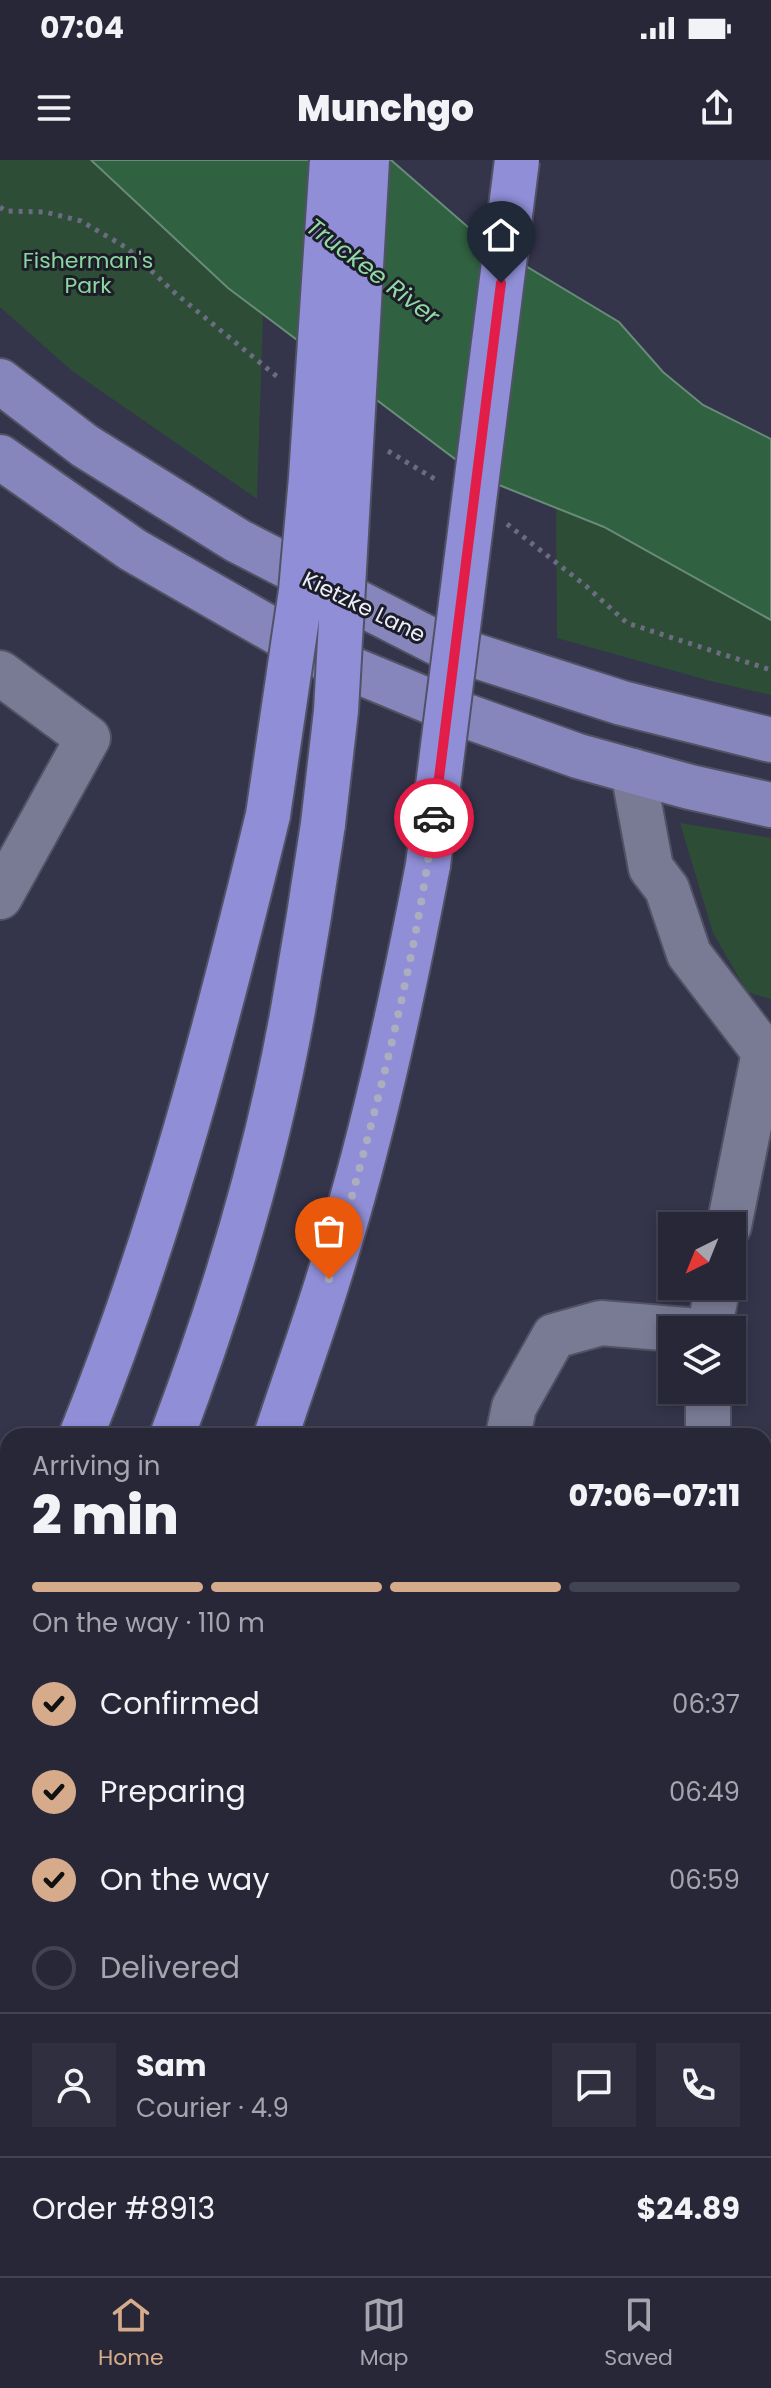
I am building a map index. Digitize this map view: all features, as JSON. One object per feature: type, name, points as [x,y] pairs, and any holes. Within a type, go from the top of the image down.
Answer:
[{"type":"highway","points":[[89,1417],[143,1265],[194,1102],[268,815],[301,591],[332,160]]},
{"type":"highway","points":[[175,1428],[230,1268],[266,1132],[293,1012],[323,824],[337,696],[367,160]]},
{"type":"highway","points":[[279,1428],[329,1279],[354,1192],[405,985],[428,865],[517,160]]},
{"type":"highway","points":[[308,1428],[354,1192]]},
{"type":"main road","name":"Kietzke Lane","points":[[0,381],[85,446],[238,541],[439,644],[622,703],[757,737]]},
{"type":"main road","points":[[0,457],[133,550],[313,653],[458,713],[578,756],[771,805]]},
{"type":"lane","points":[[0,673],[88,738],[0,897]]},
{"type":"lane","points":[[633,771],[651,868],[667,889],[689,954],[764,1052],[732,1212]]},
{"type":"lane","points":[[712,983],[771,1009]]},
{"type":"lane","points":[[510,1428],[514,1407],[554,1336],[601,1323],[658,1328]]},
{"type":"lane","points":[[708,1404],[708,1428]]},
{"type":"path","points":[[0,207],[5,211],[45,212],[81,221],[127,248],[175,293],[288,384]]},
{"type":"path","points":[[382,447],[447,486]]},
{"type":"path","points":[[497,516],[586,586],[627,623],[771,670]]},
{"type":"green space","name":"Fisherman's Park","points":[[0,160],[91,160],[228,288],[263,315],[257,499],[72,371],[0,307]]},
{"type":"green space","points":[[556,508],[604,527],[771,620],[771,695],[557,638]]},
{"type":"green space","points":[[680,823],[771,838],[771,999],[747,992],[713,933]]},
{"type":"water","name":"Truckee River","points":[[91,160],[391,160],[484,241],[619,322],[663,372],[703,405],[771,439],[771,620],[604,527],[479,477],[228,288]]},
{"type":"way so far","points":[[329,1279],[377,1104],[405,985],[434,818]]},
{"type":"route","points":[[434,818],[501,283]]}]
